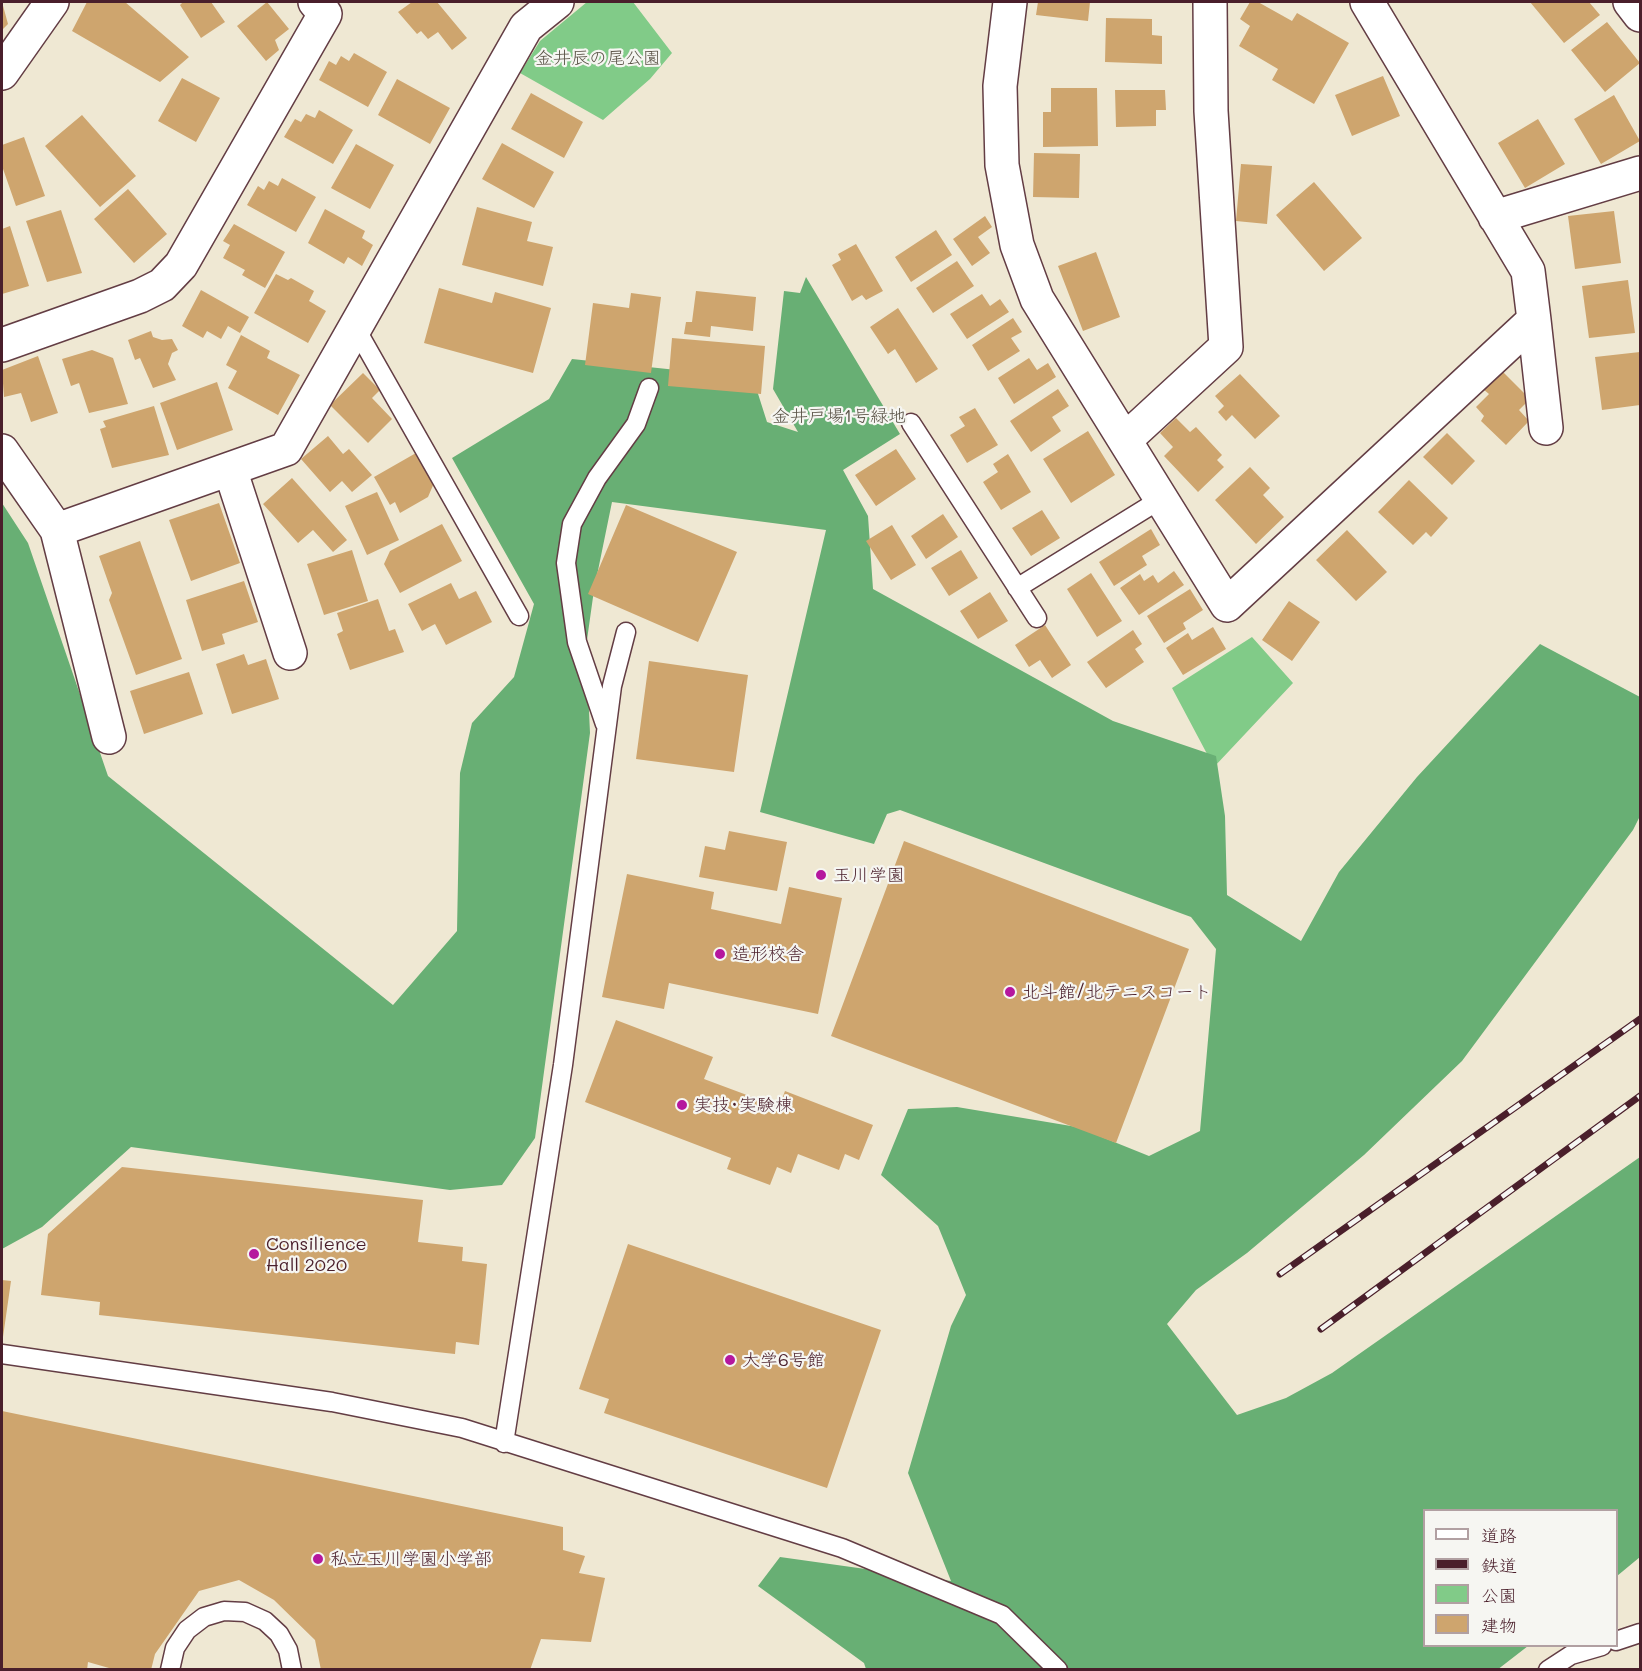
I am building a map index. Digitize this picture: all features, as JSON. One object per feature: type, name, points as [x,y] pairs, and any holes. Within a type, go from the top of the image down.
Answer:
[{"type":"street","points":[[2,74],[52,2]]},
{"type":"street","points":[[2,345],[140,296],[162,285],[182,265],[325,14],[315,2]]},
{"type":"street","points":[[57,530],[286,449],[526,27],[557,2]]},
{"type":"street","points":[[1010,2],[1000,87],[1002,165],[1017,245],[1037,298],[1227,605],[1534,320]]},
{"type":"street","points":[[1125,440],[1226,347],[1211,111],[1210,2]]},
{"type":"street","points":[[1367,2],[1528,271],[1546,428]]},
{"type":"street","points":[[1630,2],[1641,15]]},
{"type":"street","points":[[1495,217],[1641,173]]},
{"type":"street","points":[[2,451],[57,530],[109,737]]},
{"type":"street","points":[[230,469],[290,652]]},
{"type":"lane","points":[[355,327],[519,616]]},
{"type":"lane","points":[[606,729],[577,642],[566,563],[572,524],[597,477],[636,424],[649,388]]},
{"type":"lane","points":[[911,423],[1037,618]]},
{"type":"lane","points":[[1017,588],[1161,499]]},
{"type":"lane","points":[[504,1443],[563,1065],[612,686],[626,632]]},
{"type":"lane","points":[[2,1354],[332,1402],[462,1428],[852,1552],[1002,1615],[1058,1670]]},
{"type":"lane","points":[[170,1670],[175,1647],[187,1630],[204,1617],[224,1611],[245,1612],[264,1621],[279,1634],[288,1650],[292,1670]]},
{"type":"lane","points":[[1618,1641],[1641,1633]]},
{"type":"lane","points":[[1548,1670],[1571,1655],[1599,1647]]},
{"type":"green space","name":"金井辰の尾公園","points":[[587,2],[633,2],[672,53],[650,79],[603,120],[520,73],[540,41]]},
{"type":"green space","name":"金井戸場1号緑地","points":[[806,277],[900,434],[843,470],[868,516],[873,589],[1113,721],[1216,756],[1225,816],[1227,895],[1301,941],[1339,872],[1417,777],[1540,644],[1640,697],[1640,816],[1633,830],[1462,1061],[1364,1155],[1247,1253],[1196,1290],[1167,1324],[1237,1415],[1286,1398],[1332,1373],[1640,1157],[1640,1557],[1618,1575],[1618,1509],[1423,1509],[1423,1647],[1527,1647],[1497,1670],[866,1669],[864,1663],[758,1586],[780,1557],[951,1581],[908,1473],[951,1326],[966,1295],[938,1226],[881,1175],[908,1109],[957,1107],[1077,1127],[1149,1156],[1200,1131],[1216,949],[1191,917],[900,810],[887,814],[874,844],[760,812],[826,530],[612,502],[594,590],[586,647],[590,733],[535,1138],[502,1185],[450,1190],[131,1147],[42,1227],[2,1249],[2,503],[28,543],[108,776],[393,1005],[457,931],[460,773],[472,723],[514,677],[534,604],[452,458],[549,399],[572,359],[753,378],[767,422],[798,432],[773,389],[784,291],[800,293]]},
{"type":"green space","points":[[1252,637],[1293,683],[1214,767],[1172,688]]},
{"type":"building","points":[[2,2],[8,24],[2,30]]},
{"type":"building","points":[[87,2],[125,2],[189,57],[160,82],[72,31]]},
{"type":"building","points":[[183,2],[211,2],[225,22],[201,38],[180,5]]},
{"type":"building","points":[[267,2],[289,29],[275,40],[279,50],[266,61],[237,26]]},
{"type":"building","points":[[412,2],[437,2],[467,38],[452,50],[438,32],[428,39],[421,31],[417,34],[398,12]]},
{"type":"building","points":[[1038,2],[1090,2],[1088,21],[1036,15]]},
{"type":"building","points":[[1250,2],[1258,2],[1292,21],[1297,13],[1349,43],[1314,104],[1272,80],[1278,69],[1239,46],[1250,26],[1240,19]]},
{"type":"building","points":[[1530,2],[1589,2],[1600,15],[1564,43]]},
{"type":"building","points":[[1106,18],[1152,19],[1152,35],[1162,36],[1162,64],[1105,62]]},
{"type":"building","points":[[1607,22],[1640,63],[1605,92],[1571,50]]},
{"type":"building","points":[[354,53],[387,72],[368,107],[319,80],[329,61],[336,65],[341,56],[349,61]]},
{"type":"building","points":[[1383,76],[1400,116],[1352,136],[1335,95]]},
{"type":"building","points":[[182,78],[220,98],[196,142],[158,121]]},
{"type":"building","points":[[397,79],[450,108],[430,144],[378,115]]},
{"type":"building","points":[[1051,88],[1097,88],[1098,146],[1043,147],[1043,112],[1051,112]]},
{"type":"building","points":[[1115,90],[1165,90],[1166,110],[1156,110],[1156,126],[1116,127]]},
{"type":"building","points":[[531,93],[583,122],[564,158],[511,129]]},
{"type":"building","points":[[1614,95],[1640,141],[1601,164],[1574,119]]},
{"type":"building","points":[[319,110],[353,130],[333,164],[284,137],[295,119],[301,122],[306,114],[315,118]]},
{"type":"building","points":[[82,115],[136,176],[100,207],[45,146]]},
{"type":"building","points":[[1538,119],[1565,164],[1525,188],[1498,143]]},
{"type":"building","points":[[24,137],[45,196],[16,206],[2,166],[2,145]]},
{"type":"building","points":[[502,143],[554,172],[534,208],[482,179]]},
{"type":"building","points":[[356,144],[394,165],[370,209],[331,188]]},
{"type":"building","points":[[1034,153],[1080,154],[1079,198],[1033,197]]},
{"type":"building","points":[[1241,164],[1272,166],[1267,224],[1236,221]]},
{"type":"building","points":[[282,178],[316,197],[296,232],[247,205],[258,186],[264,190],[269,181],[278,186]]},
{"type":"building","points":[[1314,182],[1362,238],[1324,271],[1276,215]]},
{"type":"building","points":[[128,189],[167,234],[134,263],[94,219]]},
{"type":"building","points":[[477,207],[532,222],[527,241],[553,247],[543,286],[462,265]]},
{"type":"building","points":[[325,209],[365,231],[362,238],[373,245],[362,266],[348,257],[344,264],[308,243]]},
{"type":"building","points":[[61,210],[82,273],[47,282],[26,221]]},
{"type":"building","points":[[1614,211],[1621,263],[1575,269],[1568,216]]},
{"type":"building","points":[[985,216],[992,227],[978,237],[990,253],[972,266],[953,239]]},
{"type":"building","points":[[234,224],[285,252],[265,288],[242,275],[245,270],[223,258],[230,245],[223,241]]},
{"type":"building","points":[[10,226],[29,286],[2,294],[2,229]]},
{"type":"building","points":[[936,230],[952,255],[911,282],[895,257]]},
{"type":"building","points":[[856,244],[883,291],[866,300],[862,295],[852,301],[832,265],[841,260],[838,254]]},
{"type":"building","points":[[1096,252],[1120,317],[1083,331],[1058,266]]},
{"type":"building","points":[[957,261],[974,286],[933,313],[916,288]]},
{"type":"building","points":[[276,274],[288,280],[291,278],[314,291],[309,301],[326,311],[308,343],[254,313]]},
{"type":"building","points":[[1628,280],[1635,333],[1589,338],[1582,286]]},
{"type":"building","points":[[439,288],[492,303],[495,292],[551,308],[533,373],[424,343]]},
{"type":"building","points":[[201,290],[249,317],[240,333],[228,326],[221,339],[207,331],[203,338],[182,326]]},
{"type":"building","points":[[696,291],[756,297],[753,331],[711,326],[710,337],[684,334],[686,322],[692,322]]},
{"type":"building","points":[[631,293],[661,297],[651,373],[585,365],[593,303],[629,308]]},
{"type":"building","points":[[982,294],[990,306],[1000,299],[1009,312],[967,339],[950,314]]},
{"type":"building","points":[[898,308],[938,369],[916,383],[895,349],[888,354],[870,327]]},
{"type":"building","points":[[1013,318],[1022,332],[1011,338],[1020,351],[988,371],[972,345]]},
{"type":"building","points":[[151,331],[153,337],[162,340],[172,339],[178,350],[172,353],[168,364],[176,380],[153,388],[140,358],[135,360],[128,340]]},
{"type":"building","points":[[241,335],[270,351],[267,358],[300,375],[278,415],[228,388],[237,371],[226,365]]},
{"type":"building","points":[[672,338],[765,346],[761,394],[668,386]]},
{"type":"building","points":[[92,350],[113,358],[128,404],[89,413],[79,383],[71,386],[62,359]]},
{"type":"building","points":[[1640,352],[1640,405],[1602,410],[1595,357]]},
{"type":"building","points":[[38,356],[58,413],[31,422],[21,393],[4,397],[2,370]]},
{"type":"building","points":[[1029,358],[1037,370],[1048,363],[1056,377],[1014,404],[998,378]]},
{"type":"building","points":[[1501,370],[1530,399],[1519,410],[1529,421],[1506,445],[1481,421],[1484,416],[1476,407],[1489,394],[1483,389]]},
{"type":"building","points":[[363,373],[380,390],[372,398],[392,419],[368,443],[330,405]]},
{"type":"building","points":[[1240,374],[1280,416],[1255,439],[1232,415],[1226,421],[1218,412],[1224,406],[1215,396]]},
{"type":"building","points":[[217,382],[233,430],[177,450],[160,403]]},
{"type":"building","points":[[1058,389],[1069,406],[1052,417],[1061,431],[1031,452],[1010,421]]},
{"type":"building","points":[[154,406],[169,455],[112,468],[100,429],[106,427],[103,421]]},
{"type":"building","points":[[975,408],[998,445],[967,463],[950,435],[965,426],[959,417]]},
{"type":"building","points":[[1176,418],[1190,432],[1196,427],[1222,455],[1217,460],[1224,467],[1198,492],[1164,456],[1173,447],[1160,433]]},
{"type":"building","points":[[1088,431],[1115,475],[1071,503],[1043,459]]},
{"type":"building","points":[[1447,433],[1475,461],[1452,485],[1423,457]]},
{"type":"building","points":[[328,436],[343,454],[349,449],[372,475],[352,492],[342,481],[330,492],[301,459]]},
{"type":"building","points":[[896,449],[916,479],[876,506],[855,475]]},
{"type":"building","points":[[416,453],[434,483],[428,497],[400,513],[395,502],[390,505],[374,477]]},
{"type":"building","points":[[1008,454],[1031,492],[1001,510],[983,482],[998,472],[993,464]]},
{"type":"building","points":[[1250,467],[1270,488],[1263,495],[1284,517],[1256,544],[1215,500]]},
{"type":"building","points":[[292,478],[347,540],[333,552],[313,530],[298,543],[263,504]]},
{"type":"building","points":[[1409,480],[1448,518],[1431,537],[1426,532],[1413,545],[1378,512]]},
{"type":"building","points":[[377,492],[399,540],[367,555],[345,506]]},
{"type":"building","points":[[219,503],[240,563],[191,581],[169,520]]},
{"type":"building","points":[[626,505],[737,552],[698,642],[588,594]]},
{"type":"building","points":[[1042,510],[1060,538],[1031,556],[1012,528]]},
{"type":"building","points":[[943,514],[958,537],[926,559],[911,536]]},
{"type":"building","points":[[442,524],[462,561],[400,593],[384,564],[390,551]]},
{"type":"building","points":[[892,525],[916,565],[891,580],[866,541]]},
{"type":"building","points":[[1151,529],[1160,545],[1142,556],[1147,565],[1114,586],[1099,562]]},
{"type":"building","points":[[1347,530],[1387,572],[1356,601],[1316,560]]},
{"type":"building","points":[[140,541],[182,659],[136,675],[109,600],[112,593],[99,556]]},
{"type":"building","points":[[352,550],[368,601],[324,615],[307,564]]},
{"type":"building","points":[[961,550],[978,578],[949,596],[931,568]]},
{"type":"building","points":[[1174,571],[1184,585],[1139,615],[1120,588],[1140,574],[1144,581],[1153,575],[1158,583]]},
{"type":"building","points":[[1091,573],[1122,621],[1097,637],[1067,589]]},
{"type":"building","points":[[244,581],[258,622],[222,634],[225,644],[202,651],[186,600]]},
{"type":"building","points":[[451,583],[459,599],[476,591],[492,622],[446,645],[435,624],[422,631],[408,604]]},
{"type":"building","points":[[1190,589],[1203,610],[1183,623],[1186,629],[1164,643],[1147,616]]},
{"type":"building","points":[[990,592],[1008,621],[978,639],[960,611]]},
{"type":"building","points":[[378,599],[389,631],[395,629],[404,652],[350,670],[337,634],[343,631],[337,613]]},
{"type":"building","points":[[1289,601],[1320,622],[1292,661],[1262,640]]},
{"type":"building","points":[[1045,625],[1071,665],[1052,678],[1040,660],[1029,667],[1015,645]]},
{"type":"building","points":[[1213,627],[1226,649],[1183,675],[1166,648],[1188,633],[1192,640]]},
{"type":"building","points":[[1133,630],[1142,644],[1135,649],[1144,662],[1106,688],[1087,662]]},
{"type":"building","points":[[244,654],[248,665],[266,659],[279,699],[232,714],[216,664]]},
{"type":"building","points":[[649,661],[748,675],[734,772],[636,759]]},
{"type":"building","points":[[189,672],[203,714],[144,734],[130,691]]},
{"type":"building","points":[[729,831],[787,842],[777,891],[699,877],[705,846],[725,850]]},
{"type":"building","name":"北斗館/北テニスコート","points":[[904,841],[1189,949],[1116,1143],[831,1036]]},
{"type":"building","name":"造形校舎","points":[[627,874],[714,892],[711,909],[781,924],[789,887],[842,898],[818,1014],[669,983],[664,1009],[602,997]]},
{"type":"building","name":"実技･実験棟","points":[[616,1020],[713,1057],[704,1079],[779,1107],[785,1091],[873,1125],[859,1160],[845,1154],[839,1170],[798,1154],[791,1173],[777,1167],[770,1185],[727,1169],[731,1158],[585,1102]]},
{"type":"building","name":"Consilience Hall 2020","points":[[122,1167],[423,1200],[418,1242],[463,1247],[462,1261],[487,1264],[479,1345],[456,1342],[455,1354],[99,1315],[100,1302],[41,1295],[48,1234]]},
{"type":"building","name":"大学6号館","points":[[628,1244],[881,1330],[827,1488],[604,1413],[609,1399],[579,1389]]},
{"type":"building","points":[[2,1280],[11,1281],[3,1337],[2,1337]]},
{"type":"building","points":[[2,1411],[563,1527],[563,1550],[585,1556],[579,1573],[605,1578],[591,1642],[541,1639],[530,1670],[321,1670],[315,1640],[274,1600],[239,1580],[199,1591],[155,1654],[151,1670],[116,1670],[88,1662],[87,1670],[3,1670]]},
{"type":"railway","points":[[1280,1274],[1640,1019]]},
{"type":"railway","points":[[1321,1329],[1640,1096]]},
{"type":"place","name":"玉川学園","points":[[821,875]]},
{"type":"place","name":"造形校舎","points":[[720,954]]},
{"type":"place","name":"北斗館/北テニスコート","points":[[1010,992]]},
{"type":"place","name":"実技･実験棟","points":[[682,1105]]},
{"type":"place","name":"Consilience Hall 2020","points":[[254,1254]]},
{"type":"place","name":"大学6号館","points":[[730,1360]]},
{"type":"place","name":"私立玉川学園小学部","points":[[318,1559]]}]
